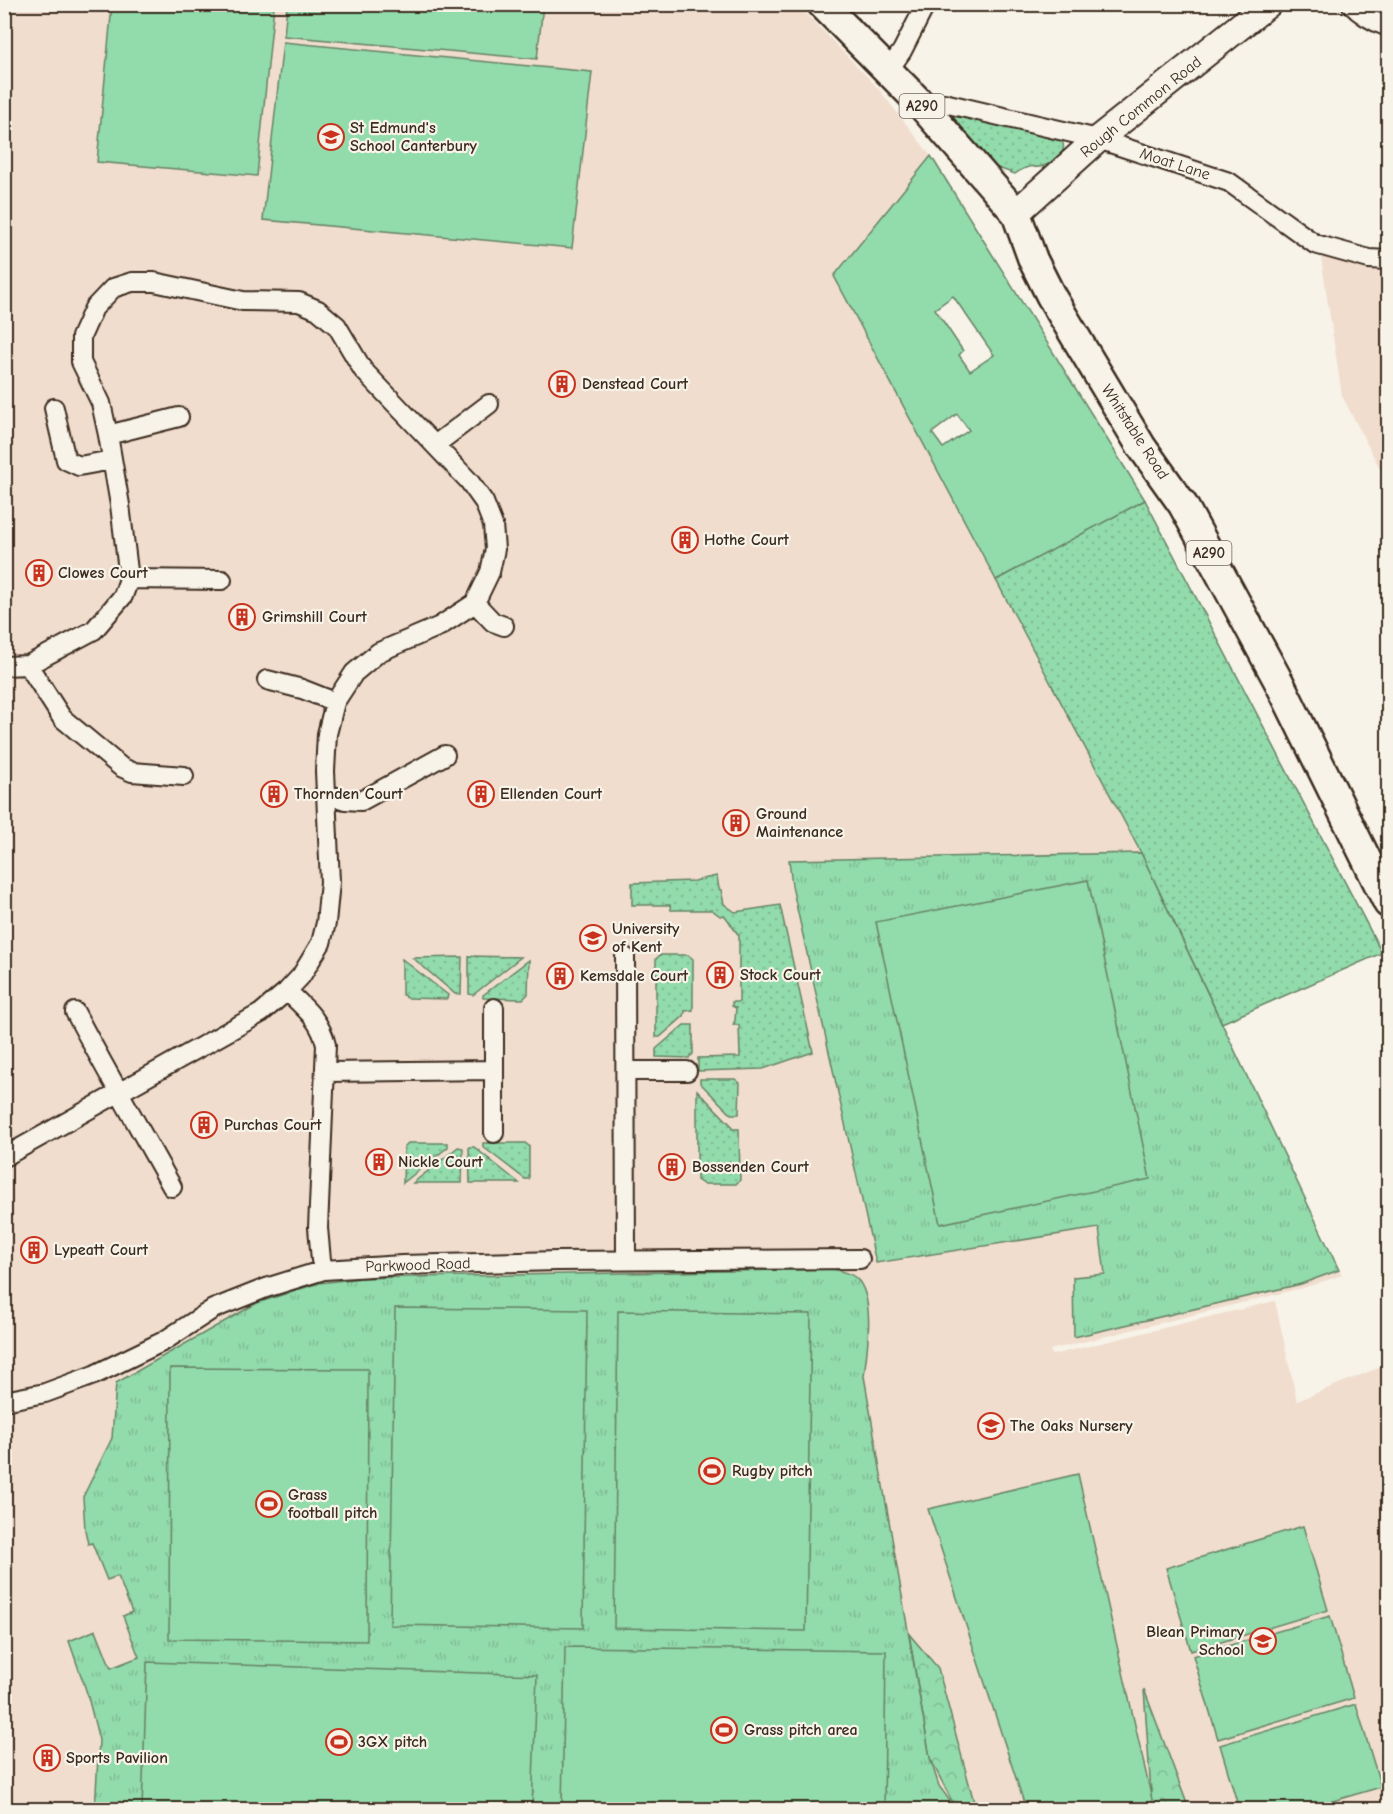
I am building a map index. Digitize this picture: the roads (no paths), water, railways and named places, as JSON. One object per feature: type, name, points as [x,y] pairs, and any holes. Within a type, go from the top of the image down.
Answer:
[{"type":"main road","name":"Whitstable Road","points":[[822,4],[917,100],[1016,213],[1033,260],[1051,296],[1141,446],[1183,506],[1279,682],[1389,903]]},
{"type":"street","points":[[888,71],[902,51],[926,4]]},
{"type":"street","name":"Rough Common Road","points":[[1016,213],[1098,139],[1268,4]]},
{"type":"street","points":[[1351,4],[1375,22],[1389,27]]},
{"type":"street","name":"Moat Lane","points":[[944,103],[1098,139],[1229,182],[1315,244],[1369,259],[1389,260]]},
{"type":"street","points":[[4,666],[28,665],[94,630],[123,596],[129,579],[108,435],[101,403],[81,362],[81,337],[94,308],[113,288],[132,282],[154,282],[243,301],[299,302],[318,310],[337,326],[363,370],[469,481],[484,502],[493,525],[495,549],[490,572],[475,603],[440,626],[379,652],[354,674],[335,702],[327,734],[324,793],[330,882],[326,923],[321,943],[301,976],[261,1013],[4,1156]]},
{"type":"street","points":[[435,445],[489,404]]},
{"type":"street","points":[[54,408],[66,460],[79,466],[112,460]]},
{"type":"street","points":[[108,435],[179,417]]},
{"type":"street","points":[[129,579],[222,580]]},
{"type":"street","points":[[475,603],[493,622],[504,626]]},
{"type":"street","points":[[28,665],[62,718],[122,767],[132,779],[184,776]]},
{"type":"street","points":[[267,680],[302,689],[335,702]]},
{"type":"street","points":[[324,793],[345,800],[361,801],[445,755]]},
{"type":"street","points":[[625,957],[626,1260]]},
{"type":"street","points":[[287,991],[312,1015],[323,1034],[327,1054],[318,1228],[324,1270]]},
{"type":"street","points":[[494,1008],[494,1133]]},
{"type":"street","points":[[75,1012],[106,1072],[119,1091],[172,1188]]},
{"type":"street","points":[[326,1071],[494,1070]]},
{"type":"street","points":[[626,1071],[687,1071]]},
{"type":"street","name":"Parkwood Road","points":[[4,1401],[45,1393],[94,1376],[164,1341],[213,1309],[266,1288],[324,1270],[402,1264],[860,1258]]},
{"type":"place","name":"St Edmund's School Canterbury","points":[[331,137]]},
{"type":"place","name":"Denstead Court","points":[[562,384]]},
{"type":"place","name":"Hothe Court","points":[[685,540]]},
{"type":"place","name":"Clowes Court","points":[[39,573]]},
{"type":"place","name":"Grimshill Court","points":[[242,617]]},
{"type":"place","name":"Thornden Court","points":[[274,794]]},
{"type":"place","name":"Ellenden Court","points":[[481,794]]},
{"type":"place","name":"Ground Maintenance","points":[[736,823]]},
{"type":"place","name":"University of Kent","points":[[593,938]]},
{"type":"place","name":"Stock Court","points":[[720,975]]},
{"type":"place","name":"Kemsdale Court","points":[[560,976]]},
{"type":"place","name":"Purchas Court","points":[[204,1125]]},
{"type":"place","name":"Nickle Court","points":[[379,1162]]},
{"type":"place","name":"Bossenden Court","points":[[672,1167]]},
{"type":"place","name":"Lypeatt Court","points":[[34,1250]]},
{"type":"place","name":"The Oaks Nursery","points":[[991,1426]]},
{"type":"place","name":"Rugby pitch","points":[[712,1471]]},
{"type":"place","name":"Grass football pitch","points":[[269,1504]]},
{"type":"place","name":"Blean Primary School","points":[[1263,1641]]},
{"type":"place","name":"Grass pitch area","points":[[724,1730]]},
{"type":"place","name":"3GX pitch","points":[[339,1742]]},
{"type":"place","name":"Sports Pavilion","points":[[47,1758]]}]
